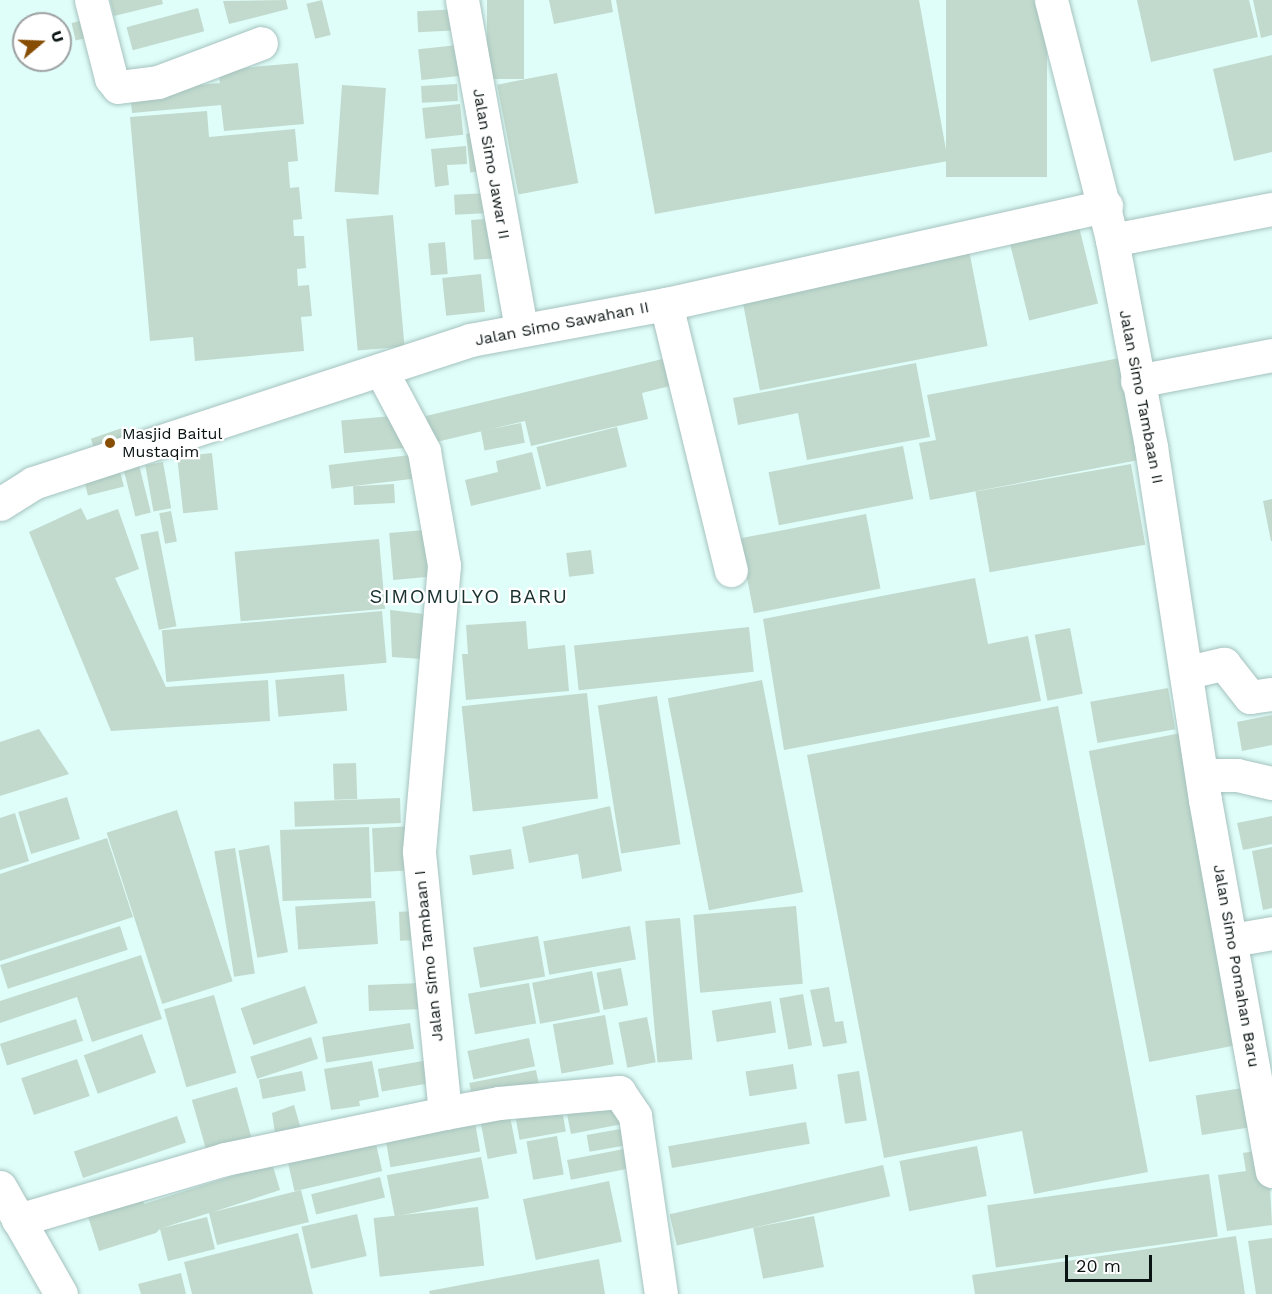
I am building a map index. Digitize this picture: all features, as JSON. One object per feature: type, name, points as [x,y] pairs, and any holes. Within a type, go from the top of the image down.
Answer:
[{"type":"street","points":[[91,0],[111,78],[118,87],[158,82],[261,43]]},
{"type":"street","name":"Jalan Simo Jawar II","points":[[462,0],[521,328]]},
{"type":"street","name":"Jalan Simo Tambaan II","points":[[1051,0],[1106,206],[1151,447],[1188,672],[1204,788]]},
{"type":"street","name":"Jalan Simo Sawahan II","points":[[0,504],[33,483],[382,372],[470,340],[521,328],[666,304],[1106,206]]},
{"type":"street","points":[[1112,240],[1272,208]]},
{"type":"street","points":[[666,304],[730,570]]},
{"type":"street","points":[[1137,381],[1272,355]]},
{"type":"street","name":"Jalan Simo Tambaan I","points":[[382,372],[424,451],[444,565],[419,851],[445,1113]]},
{"type":"street","points":[[1188,672],[1224,664],[1250,697],[1272,694]]},
{"type":"street","points":[[1204,788],[1237,775],[1272,783]]},
{"type":"street","name":"Jalan Simo Pomahan Baru","points":[[1204,788],[1272,1169]]},
{"type":"street","points":[[1232,940],[1272,933]]},
{"type":"street","points":[[18,1220],[225,1159],[499,1103],[619,1092],[635,1116],[660,1294]]},
{"type":"street","points":[[0,1187],[61,1294]]},
{"type":"building","points":[[110,0],[162,0],[163,4],[114,16]]},
{"type":"building","points":[[286,0],[288,9],[229,24],[223,1]]},
{"type":"building","points":[[322,0],[331,35],[315,39],[306,4]]},
{"type":"building","points":[[487,0],[524,0],[524,79],[487,79]]},
{"type":"building","points":[[549,0],[611,0],[613,12],[554,24]]},
{"type":"building","points":[[616,0],[919,0],[948,161],[655,214]]},
{"type":"building","points":[[946,0],[1047,0],[1047,177],[946,177]]},
{"type":"building","points":[[1137,0],[1249,0],[1258,37],[1151,62]]},
{"type":"building","points":[[1253,0],[1272,0],[1272,35],[1261,38]]},
{"type":"building","points":[[198,8],[204,31],[133,50],[127,27]]},
{"type":"building","points":[[460,9],[461,30],[418,32],[417,11]]},
{"type":"building","points":[[93,18],[97,36],[76,40],[72,23]]},
{"type":"building","points":[[458,45],[461,76],[421,80],[418,49]]},
{"type":"building","points":[[1272,55],[1272,152],[1234,161],[1213,69]]},
{"type":"building","points":[[298,63],[304,124],[224,131],[221,105],[132,113],[130,91],[220,83],[218,70]]},
{"type":"building","points":[[557,73],[578,183],[518,195],[497,85]]},
{"type":"building","points":[[457,84],[458,101],[422,103],[421,86]]},
{"type":"building","points":[[342,85],[386,88],[378,195],[335,192]]},
{"type":"building","points":[[460,104],[463,135],[425,139],[422,108]]},
{"type":"building","points":[[207,111],[209,137],[295,129],[298,161],[288,162],[290,188],[299,187],[302,219],[293,220],[294,236],[304,236],[306,268],[297,269],[298,286],[309,285],[312,316],[301,317],[304,351],[195,361],[193,337],[150,341],[130,117]]},
{"type":"building","points":[[483,132],[487,171],[470,173],[466,134]]},
{"type":"building","points":[[466,146],[467,164],[447,165],[449,185],[435,187],[431,149]]},
{"type":"building","points":[[488,193],[489,213],[455,215],[454,195]]},
{"type":"building","points":[[393,215],[405,346],[358,351],[346,219]]},
{"type":"building","points":[[499,218],[502,258],[474,260],[471,220]]},
{"type":"building","points":[[1077,219],[1098,303],[1029,321],[1008,236]]},
{"type":"building","points":[[445,242],[448,274],[431,275],[428,243]]},
{"type":"building","points":[[968,245],[988,346],[760,390],[740,289]]},
{"type":"building","points":[[481,274],[485,312],[446,316],[442,278]]},
{"type":"building","points":[[675,356],[682,383],[642,393],[648,419],[531,446],[525,421],[432,443],[426,416]]},
{"type":"building","points":[[1125,357],[1144,459],[930,500],[919,443],[936,440],[927,395]]},
{"type":"building","points":[[916,363],[930,437],[807,460],[798,413],[738,425],[733,398]]},
{"type":"building","points":[[404,415],[407,448],[344,453],[341,420]]},
{"type":"building","points":[[521,423],[525,443],[485,450],[481,431]]},
{"type":"building","points":[[617,427],[627,467],[546,487],[536,447]]},
{"type":"building","name":"Masjid Baitul Mustaqim","points":[[122,428],[129,448],[98,459],[91,439]]},
{"type":"building","points":[[903,446],[913,499],[779,525],[769,472]]},
{"type":"building","points":[[532,452],[541,489],[471,506],[465,480],[498,472],[496,461]]},
{"type":"building","points":[[212,453],[218,510],[183,513],[177,457]]},
{"type":"building","points":[[410,455],[413,479],[332,489],[329,465]]},
{"type":"building","points":[[163,462],[171,508],[153,511],[145,465]]},
{"type":"building","points":[[1131,464],[1145,545],[990,572],[975,491]]},
{"type":"building","points":[[139,465],[151,513],[135,516],[123,469]]},
{"type":"building","points":[[120,471],[124,487],[88,495],[84,480]]},
{"type":"building","points":[[394,484],[395,503],[354,505],[353,486]]},
{"type":"building","points":[[1272,499],[1272,541],[1271,541],[1263,501]]},
{"type":"building","points":[[81,508],[87,520],[118,509],[139,569],[115,578],[166,687],[268,680],[270,721],[111,731],[29,532]]},
{"type":"building","points":[[171,511],[177,541],[165,544],[159,513]]},
{"type":"building","points":[[866,514],[881,589],[754,613],[739,539]]},
{"type":"building","points":[[436,529],[440,576],[393,580],[389,533]]},
{"type":"building","points":[[158,531],[177,626],[159,630],[140,534]]},
{"type":"building","points":[[379,539],[385,609],[241,621],[235,552]]},
{"type":"building","points":[[591,550],[594,574],[569,577],[566,553]]},
{"type":"building","points":[[975,578],[988,644],[1028,636],[1041,701],[784,750],[763,619]]},
{"type":"building","points":[[390,610],[433,615],[422,659],[392,657]]},
{"type":"building","points":[[382,611],[387,663],[166,682],[162,630]]},
{"type":"building","points":[[526,621],[528,649],[565,645],[569,691],[466,700],[462,654],[468,654],[466,625]]},
{"type":"building","points":[[749,627],[754,672],[579,690],[574,645]]},
{"type":"building","points":[[1070,628],[1083,694],[1047,701],[1035,635]]},
{"type":"building","points":[[344,674],[347,711],[278,717],[275,680]]},
{"type":"building","points":[[762,680],[803,892],[709,910],[668,698]]},
{"type":"building","points":[[1168,688],[1175,729],[1097,743],[1090,702]]},
{"type":"building","points":[[587,693],[598,798],[473,812],[462,706]]},
{"type":"building","points":[[657,696],[680,844],[621,854],[598,705]]},
{"type":"building","points":[[1058,706],[1148,1172],[1034,1194],[1022,1131],[884,1158],[807,755]]},
{"type":"building","points":[[1272,715],[1272,745],[1242,751],[1237,722]]},
{"type":"building","points":[[39,729],[69,774],[0,796],[0,742]]},
{"type":"building","points":[[1186,732],[1246,1043],[1149,1062],[1089,751]]},
{"type":"building","points":[[356,763],[357,799],[334,800],[333,764]]},
{"type":"building","points":[[67,797],[80,839],[31,854],[18,812]]},
{"type":"building","points":[[400,798],[401,823],[295,827],[294,802]]},
{"type":"building","points":[[610,806],[622,871],[582,879],[578,854],[529,863],[522,827]]},
{"type":"building","points":[[177,810],[233,981],[162,1004],[107,833]]},
{"type":"building","points":[[15,813],[29,861],[0,870],[0,818]]},
{"type":"building","points":[[1272,816],[1272,844],[1243,850],[1237,823]]},
{"type":"building","points":[[414,826],[416,870],[374,872],[372,828]]},
{"type":"building","points":[[369,827],[371,898],[283,901],[280,830]]},
{"type":"building","points":[[107,838],[133,917],[0,961],[0,874]]},
{"type":"building","points":[[269,845],[288,952],[257,958],[238,850]]},
{"type":"building","points":[[1272,847],[1272,908],[1263,910],[1252,851]]},
{"type":"building","points":[[235,848],[255,973],[234,977],[214,851]]},
{"type":"building","points":[[511,849],[514,869],[473,875],[470,856]]},
{"type":"building","points":[[375,901],[378,944],[298,949],[295,907]]},
{"type":"building","points":[[796,906],[803,984],[700,993],[693,915]]},
{"type":"building","points":[[418,911],[419,940],[400,941],[399,912]]},
{"type":"building","points":[[680,918],[692,1059],[658,1063],[645,921]]},
{"type":"building","points":[[120,926],[128,950],[8,989],[0,965]]},
{"type":"building","points":[[630,926],[636,959],[549,975],[543,941]]},
{"type":"building","points":[[538,936],[545,976],[480,988],[473,947]]},
{"type":"building","points":[[141,955],[162,1019],[92,1042],[77,997],[0,1023],[0,1001]]},
{"type":"building","points":[[621,968],[628,1005],[604,1010],[596,973]]},
{"type":"building","points":[[592,971],[600,1012],[540,1024],[532,983]]},
{"type":"building","points":[[423,983],[424,1009],[369,1011],[368,985]]},
{"type":"building","points":[[529,983],[536,1023],[475,1034],[468,994]]},
{"type":"building","points":[[305,986],[318,1023],[253,1045],[241,1008]]},
{"type":"building","points":[[829,987],[835,1022],[843,1021],[847,1043],[823,1047],[810,990]]},
{"type":"building","points":[[803,994],[812,1045],[788,1049],[779,998]]},
{"type":"building","points":[[214,995],[236,1073],[186,1087],[164,1009]]},
{"type":"building","points":[[771,1001],[776,1033],[717,1042],[712,1010]]},
{"type":"building","points":[[605,1015],[614,1064],[561,1073],[553,1024]]},
{"type":"building","points":[[647,1017],[656,1062],[627,1068],[619,1023]]},
{"type":"building","points":[[76,1019],[83,1041],[7,1066],[0,1044]]},
{"type":"building","points":[[410,1023],[414,1049],[326,1063],[322,1037]]},
{"type":"building","points":[[142,1034],[156,1073],[98,1094],[84,1055]]},
{"type":"building","points":[[311,1037],[318,1059],[257,1079],[250,1057]]},
{"type":"building","points":[[529,1038],[535,1066],[473,1079],[467,1051]]},
{"type":"building","points":[[77,1059],[90,1096],[34,1115],[21,1078]]},
{"type":"building","points":[[434,1059],[438,1082],[382,1092],[378,1069]]},
{"type":"building","points":[[372,1061],[379,1097],[359,1101],[360,1106],[331,1110],[324,1069]]},
{"type":"building","points":[[793,1064],[797,1089],[750,1096],[746,1072]]},
{"type":"building","points":[[536,1070],[539,1085],[472,1098],[469,1083]]},
{"type":"building","points":[[302,1071],[306,1091],[263,1099],[259,1079]]},
{"type":"building","points":[[859,1071],[867,1120],[845,1124],[837,1074]]},
{"type":"building","points":[[237,1087],[252,1139],[207,1152],[192,1100]]},
{"type":"building","points":[[1249,1087],[1255,1127],[1202,1135],[1196,1095]]},
{"type":"building","points":[[619,1093],[625,1123],[571,1134],[565,1103]]},
{"type":"building","points":[[561,1104],[566,1132],[520,1140],[515,1112]]},
{"type":"building","points":[[294,1105],[301,1129],[275,1133],[272,1113]]},
{"type":"building","points":[[473,1111],[480,1151],[391,1167],[383,1127]]},
{"type":"building","points":[[509,1111],[517,1153],[488,1159],[480,1117]]},
{"type":"building","points":[[177,1116],[186,1142],[83,1178],[74,1151]]},
{"type":"building","points":[[806,1122],[810,1144],[672,1168],[668,1146]]},
{"type":"building","points":[[626,1128],[629,1145],[590,1152],[587,1135]]},
{"type":"building","points":[[373,1131],[382,1171],[295,1191],[285,1151]]},
{"type":"building","points":[[557,1136],[564,1174],[533,1180],[526,1141]]},
{"type":"building","points":[[977,1146],[987,1196],[909,1211],[899,1161]]},
{"type":"building","points":[[624,1149],[628,1169],[571,1180],[567,1160]]},
{"type":"building","points":[[1268,1149],[1272,1225],[1227,1231],[1218,1175],[1246,1171],[1243,1153]]},
{"type":"building","points":[[481,1157],[489,1198],[395,1217],[387,1175]]},
{"type":"building","points":[[272,1163],[280,1190],[213,1212],[301,1190],[309,1222],[217,1245],[209,1213],[162,1228],[207,1217],[215,1249],[168,1261],[160,1229],[156,1233],[99,1251],[85,1207],[140,1190],[144,1204]]},
{"type":"building","points":[[883,1165],[890,1196],[677,1245],[670,1214]]},
{"type":"building","points":[[1209,1174],[1218,1236],[996,1268],[987,1205]]},
{"type":"building","points":[[380,1177],[385,1197],[316,1215],[311,1194]]},
{"type":"building","points":[[609,1181],[622,1242],[536,1260],[523,1199]]},
{"type":"building","points":[[478,1207],[484,1266],[380,1277],[374,1218]]},
{"type":"building","points":[[357,1214],[367,1256],[311,1269],[301,1227]]},
{"type":"building","points":[[814,1216],[824,1267],[763,1279],[753,1228]]},
{"type":"building","points":[[298,1233],[313,1294],[192,1294],[184,1262]]},
{"type":"building","points":[[1236,1236],[1245,1294],[975,1294],[972,1275]]},
{"type":"building","points":[[1272,1238],[1272,1294],[1256,1294],[1248,1241]]},
{"type":"building","points":[[599,1259],[605,1294],[430,1294],[429,1291]]},
{"type":"building","points":[[181,1273],[186,1294],[141,1294],[138,1284]]},
{"type":"place","name":"Masjid Baitul Mustaqim","points":[[110,443]]},
{"type":"district","name":"SIMOMULYO BARU","points":[[469,596]]}]
